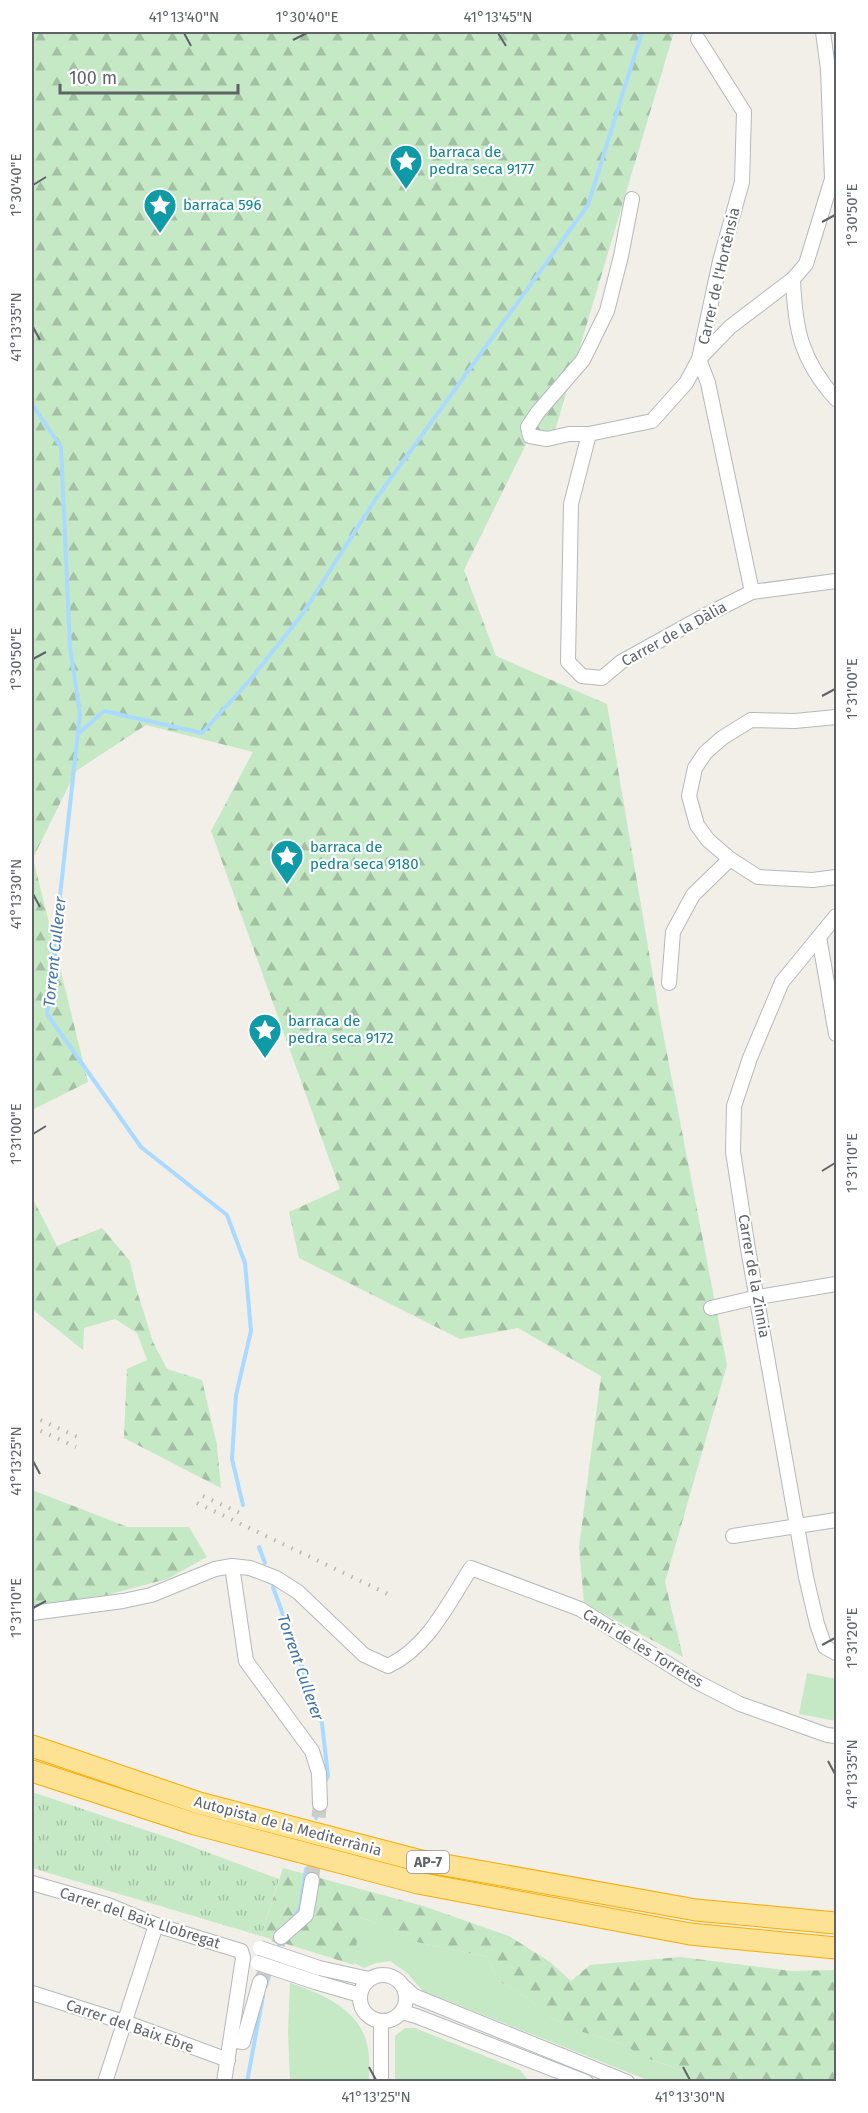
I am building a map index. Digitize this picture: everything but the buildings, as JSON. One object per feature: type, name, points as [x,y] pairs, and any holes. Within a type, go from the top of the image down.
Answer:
[{"type":"highway","name":"Autopista de la Mediterrània","points":[[32,1746],[199,1803],[417,1860],[696,1910],[837,1923]]},
{"type":"highway","name":"Autopista de la Mediterrània","points":[[32,1771],[195,1824],[418,1883],[690,1934],[837,1948]]},
{"type":"street","points":[[632,199],[607,311],[583,360],[528,427],[530,436],[547,439],[568,434],[589,434],[652,421],[686,382],[699,359],[730,327],[793,279],[806,264],[834,176],[828,69],[823,32]]},
{"type":"street","name":"Carrer de l'Hortènsia","points":[[698,39],[744,112],[742,182],[720,261],[699,359],[708,383],[752,592]]},
{"type":"street","points":[[793,279],[794,315],[802,348],[823,385],[837,399]]},
{"type":"street","name":"Carrer de la Dàlia","points":[[589,434],[571,504],[568,662],[582,676],[602,678],[621,662],[752,592],[837,581]]},
{"type":"street","points":[[837,717],[795,721],[751,720],[722,738],[705,753],[695,768],[689,796],[697,825],[708,840],[730,859],[758,877],[813,880],[837,877]]},
{"type":"street","points":[[669,983],[673,932],[693,895],[730,859]]},
{"type":"street","name":"Carrer de la Zinnia","points":[[837,916],[782,982],[750,1058],[734,1106],[733,1152],[806,1577],[825,1647],[837,1653]]},
{"type":"street","points":[[819,937],[837,1034]]},
{"type":"street","points":[[800,961],[815,960],[824,963]]},
{"type":"street","points":[[711,1308],[758,1297],[837,1284]]},
{"type":"street","points":[[733,1536],[837,1520]]},
{"type":"street","points":[[232,1566],[246,1660],[312,1751],[319,1773],[320,1804]]},
{"type":"street","name":"Camí de les Torretes","points":[[32,1612],[141,1597],[215,1569],[232,1566],[250,1568],[276,1578],[298,1592],[364,1655],[388,1666],[405,1657],[429,1632],[471,1568],[580,1609],[697,1682],[740,1704],[827,1735],[837,1736]]},
{"type":"street","points":[[280,1937],[306,1915],[312,1880]]},
{"type":"street","name":"Carrer del Baix Llobregat","points":[[32,1883],[108,1905],[156,1925],[245,1955]]},
{"type":"street","points":[[105,2082],[156,1925]]},
{"type":"street","points":[[245,1955],[260,1948],[319,1968],[369,1979],[382,1974],[389,1975],[414,1996],[627,2082]]},
{"type":"street","points":[[245,1955],[258,1963],[360,1995]]},
{"type":"street","points":[[224,2082],[245,1955]]},
{"type":"street","points":[[369,1979],[360,1995],[363,2009],[368,2015],[381,2021],[396,2017],[402,2012],[407,2000],[404,1987]]},
{"type":"street","points":[[231,2040],[243,2042],[260,1982]]},
{"type":"street","name":"Carrer del Baix Ebre","points":[[32,1993],[228,2060]]},
{"type":"street","points":[[402,2012],[552,2075],[586,2082]]},
{"type":"street","points":[[381,2021],[381,2082]]},
{"type":"green space","points":[[32,32],[674,32],[553,437],[530,436],[464,570],[496,656],[607,704],[659,1012],[727,1365],[665,1582],[683,1657],[584,1603],[579,1547],[601,1376],[518,1328],[460,1339],[299,1258],[289,1212],[340,1189],[211,831],[253,752],[146,725],[76,771],[33,858],[88,1082],[32,1110]]},
{"type":"green space","points":[[32,1197],[57,1246],[102,1228],[130,1261],[153,1342],[167,1369],[202,1380],[217,1445],[221,1488],[124,1438],[127,1369],[147,1360],[137,1333],[115,1319],[84,1328],[83,1350],[32,1309]]},
{"type":"green space","points":[[32,1490],[128,1527],[189,1527],[207,1557],[167,1579],[103,1596],[32,1621]]},
{"type":"green space","points":[[807,1673],[836,1679],[836,1721],[799,1714]]},
{"type":"green space","points":[[32,1792],[175,1840],[279,1879],[261,1936],[32,1868]]},
{"type":"green space","points":[[283,1868],[423,1906],[509,1936],[550,1962],[571,1981],[590,1965],[680,1957],[791,1971],[836,1970],[836,2081],[697,2081],[693,2074],[646,2058],[622,2044],[579,2031],[550,2017],[526,1997],[497,1980],[488,1957],[417,1942],[360,1917],[354,1965],[261,1936]]},
{"type":"green space","points":[[359,1917],[417,1942],[488,1957],[497,1980],[526,1997],[550,2017],[582,2032],[622,2044],[648,2059],[693,2074],[698,2081],[650,2081],[423,1991],[407,1973],[390,1961],[364,1968],[354,1963]]},
{"type":"green space","points":[[290,1983],[328,1998],[358,2024],[368,2049],[369,2081],[290,2081],[288,2032]]},
{"type":"green space","points":[[405,2028],[415,2028],[520,2070],[529,2081],[395,2081],[395,2036]]},
{"type":"waterway","points":[[78,734],[104,711],[202,733],[250,680],[301,616],[373,503],[588,205],[642,32]]},
{"type":"waterway","name":"Torrent Cullerer","points":[[32,404],[61,447],[70,647],[80,714],[47,1014],[141,1147],[227,1215],[245,1263],[251,1331],[236,1395],[232,1459],[243,1505]]},
{"type":"waterway","name":"Torrent Cullerer","points":[[259,1547],[265,1563]]},
{"type":"waterway","name":"Torrent Cullerer","points":[[273,1587],[322,1723],[328,1776],[324,1784]]},
{"type":"waterway","name":"Torrent Cullerer","points":[[316,1818],[320,1806]]},
{"type":"waterway","name":"Torrent Cullerer","points":[[293,1919],[300,1908],[306,1869]]},
{"type":"waterway","name":"Torrent Cullerer","points":[[266,1986],[281,1939]]},
{"type":"waterway","name":"Torrent Cullerer","points":[[247,2082],[263,1996]]},
{"type":"tunnel","points":[[312,1880],[320,1804]]},
{"type":"tunnel","points":[[260,1982],[281,1937]]},
{"type":"railway","points":[[32,1416],[82,1439]]},
{"type":"railway","points":[[32,1427],[76,1447]]},
{"type":"railway","points":[[203,1496],[240,1513]]},
{"type":"railway","points":[[197,1503],[392,1596]]},
{"type":"place","name":"barraca de pedra seca 9177","points":[[406,190]]},
{"type":"place","name":"barraca 596","points":[[160,234]]},
{"type":"place","name":"barraca de pedra seca 9180","points":[[287,885]]},
{"type":"place","name":"barraca de pedra seca 9172","points":[[265,1059]]}]
